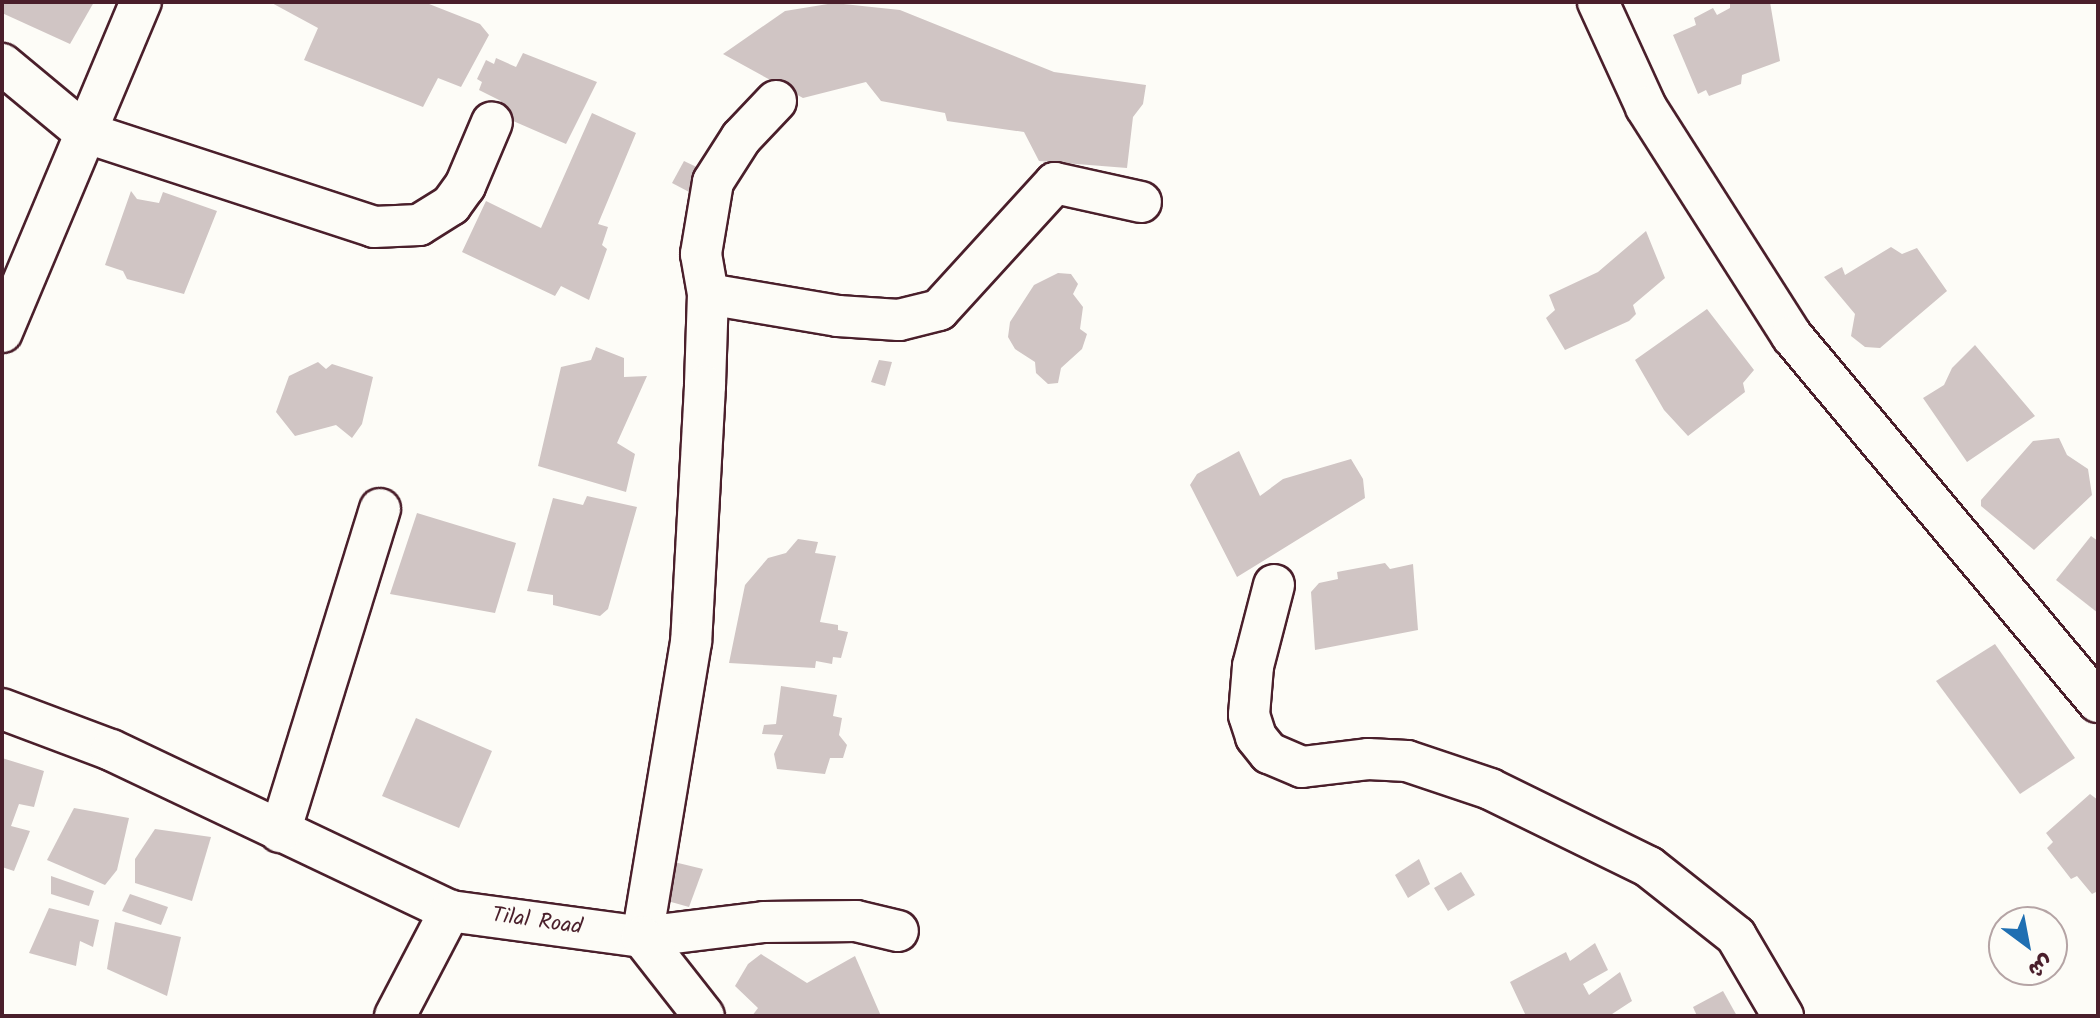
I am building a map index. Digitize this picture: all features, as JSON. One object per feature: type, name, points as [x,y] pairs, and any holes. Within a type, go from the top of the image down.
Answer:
[{"type":"street","points":[[2,332],[141,2]]},
{"type":"street","points":[[1598,2],[1646,107],[1792,336],[2098,702]]},
{"type":"street","points":[[2,64],[84,132],[374,227],[419,225],[451,205],[465,186],[492,122]]},
{"type":"street","points":[[704,1016],[642,937],[691,642],[708,294],[701,254],[713,182],[741,138],[776,101]]},
{"type":"street","points":[[708,294],[838,316],[899,320],[939,310],[1055,183],[1141,202]]},
{"type":"street","points":[[280,832],[380,509]]},
{"type":"street","points":[[1274,585],[1253,666],[1249,715],[1256,737],[1269,753],[1302,767],[1368,759],[1407,761],[1490,789],[1635,860],[1702,905],[1736,936],[1783,1016]]},
{"type":"street","name":"Tilal Road","points":[[2,709],[111,750],[450,911],[642,937],[764,922],[856,921],[898,931]]},
{"type":"street","points":[[395,1016],[450,911]]},
{"type":"building","points":[[2,2],[94,2],[70,44],[2,13]]},
{"type":"building","points":[[270,2],[424,2],[480,24],[489,35],[461,87],[438,78],[423,107],[304,60],[318,28]]},
{"type":"building","points":[[1730,2],[1770,2],[1780,61],[1742,75],[1741,84],[1709,96],[1706,90],[1698,94],[1673,35],[1696,25],[1694,18],[1713,8],[1717,15],[1730,8]]},
{"type":"building","points":[[834,3],[900,10],[1054,72],[1146,85],[1143,104],[1133,117],[1127,168],[1039,161],[1024,132],[947,121],[945,113],[881,101],[866,82],[803,98],[723,54],[785,11]]},
{"type":"building","points":[[523,53],[597,82],[566,144],[495,113],[501,101],[479,90],[482,82],[477,79],[486,60],[494,64],[496,58],[516,67]]},
{"type":"building","points":[[592,113],[636,133],[598,224],[608,227],[602,245],[607,249],[589,300],[561,286],[555,296],[462,252],[486,201],[541,228]]},
{"type":"building","points":[[684,161],[707,172],[693,194],[672,183]]},
{"type":"building","points":[[131,191],[137,199],[159,203],[163,192],[217,211],[184,294],[127,279],[123,271],[105,265]]},
{"type":"building","points":[[1646,231],[1665,278],[1633,305],[1636,314],[1629,321],[1565,350],[1546,318],[1555,310],[1549,295],[1598,272]]},
{"type":"building","points":[[1891,247],[1902,254],[1917,248],[1947,291],[1880,348],[1865,347],[1851,336],[1855,314],[1824,277],[1842,267],[1845,275]]},
{"type":"building","points":[[1058,273],[1071,274],[1078,284],[1073,294],[1083,307],[1080,329],[1087,334],[1082,349],[1061,368],[1058,383],[1048,384],[1036,373],[1035,362],[1015,349],[1008,337],[1010,322],[1034,285]]},
{"type":"building","points":[[1707,309],[1754,370],[1743,383],[1745,392],[1688,436],[1664,410],[1635,360]]},
{"type":"building","points":[[1975,345],[2035,416],[1967,462],[1923,398],[1944,385],[1952,368]]},
{"type":"building","points":[[596,347],[624,358],[624,377],[647,376],[617,443],[635,454],[626,492],[538,466],[561,367],[591,360]]},
{"type":"building","points":[[879,360],[892,362],[885,386],[871,382]]},
{"type":"building","points":[[318,362],[326,369],[332,364],[373,377],[362,424],[352,438],[336,425],[295,436],[276,412],[289,376]]},
{"type":"building","points":[[2059,438],[2067,455],[2088,469],[2092,495],[2034,550],[1981,506],[1981,500],[2033,441]]},
{"type":"building","points":[[1239,451],[1260,496],[1283,479],[1351,459],[1363,479],[1365,498],[1237,577],[1190,485],[1197,474]]},
{"type":"building","points":[[587,496],[637,507],[608,609],[600,616],[553,605],[553,595],[527,591],[553,498],[583,505]]},
{"type":"building","points":[[417,513],[516,543],[495,613],[390,594]]},
{"type":"building","points":[[2091,536],[2098,541],[2098,613],[2056,580]]},
{"type":"building","points":[[798,539],[818,542],[815,553],[836,556],[820,622],[838,625],[838,630],[848,632],[841,658],[833,657],[832,664],[816,661],[815,668],[729,663],[745,585],[768,558],[786,553]]},
{"type":"building","points":[[1385,563],[1390,569],[1413,564],[1418,630],[1315,650],[1311,592],[1319,583],[1338,579],[1337,572]]},
{"type":"building","points":[[1995,644],[2075,758],[2020,794],[1936,681]]},
{"type":"building","points":[[781,686],[837,695],[833,716],[842,718],[839,735],[847,745],[843,758],[830,758],[825,774],[777,769],[774,754],[783,735],[762,734],[764,725],[776,724]]},
{"type":"building","points":[[416,718],[492,751],[459,828],[382,796]]},
{"type":"building","points":[[2,758],[44,771],[34,807],[19,804],[11,826],[30,831],[14,871],[2,867]]},
{"type":"building","points":[[2090,794],[2098,800],[2098,891],[2092,894],[2077,876],[2071,879],[2047,848],[2053,842],[2046,833]]},
{"type":"building","points":[[74,808],[129,818],[117,870],[105,885],[47,860]]},
{"type":"building","points":[[155,829],[211,837],[192,901],[135,883],[135,859]]},
{"type":"building","points":[[1419,859],[1430,884],[1408,898],[1395,875]]},
{"type":"building","points":[[674,862],[703,869],[689,907],[664,900]]},
{"type":"building","points":[[1461,872],[1475,895],[1448,911],[1434,888]]},
{"type":"building","points":[[51,876],[94,891],[89,906],[51,894]]},
{"type":"building","points":[[130,894],[168,907],[161,925],[122,911]]},
{"type":"building","points":[[49,908],[99,920],[93,947],[80,941],[76,966],[29,953]]},
{"type":"building","points":[[115,922],[181,937],[167,996],[107,969]]},
{"type":"building","points":[[1595,943],[1608,970],[1583,984],[1589,995],[1620,972],[1632,1001],[1609,1016],[1526,1016],[1510,982],[1566,952],[1570,961]]},
{"type":"building","points":[[761,954],[807,983],[855,956],[881,1016],[752,1016],[758,1008],[735,986],[748,964]]},
{"type":"building","points":[[1723,991],[1737,1016],[1697,1016],[1693,1007]]}]
